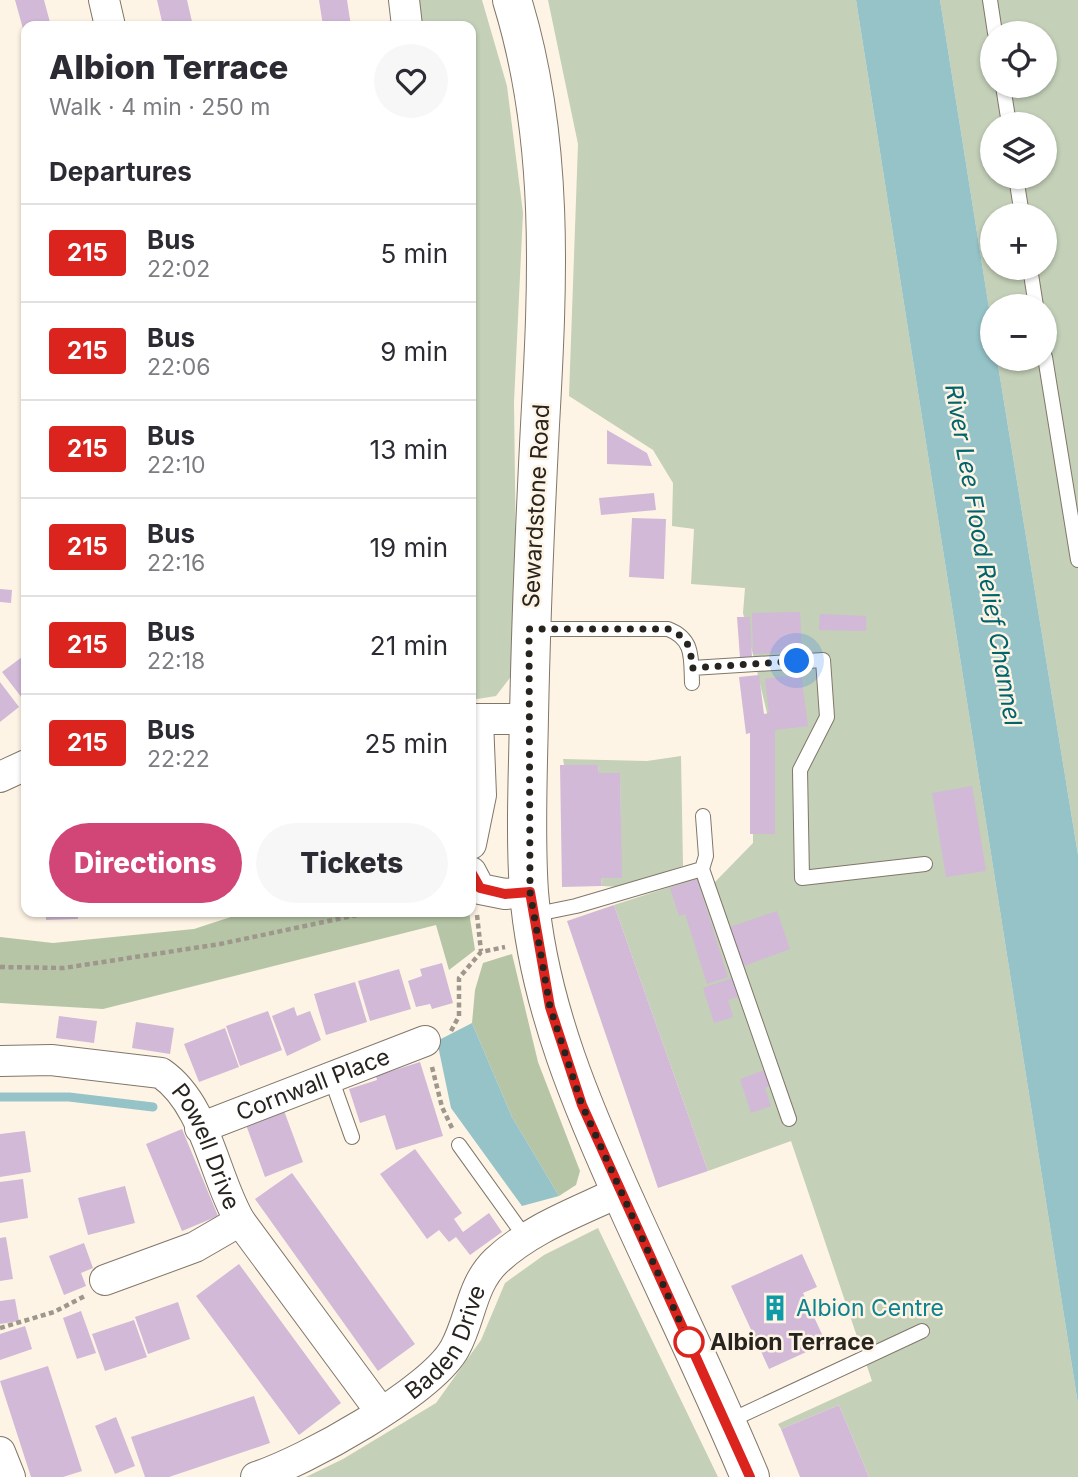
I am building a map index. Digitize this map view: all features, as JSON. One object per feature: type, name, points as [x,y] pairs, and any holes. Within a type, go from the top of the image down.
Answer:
[{"type":"main road","name":"Sewardstone Road","points":[[512,0],[534,88],[542,141],[546,209],[544,346],[529,629],[533,916],[550,1007],[582,1105],[750,1477]]},
{"type":"street","points":[[104,0],[109,21]]},
{"type":"street","points":[[404,0],[406,21]]},
{"type":"street","points":[[476,720],[529,719]]},
{"type":"street","points":[[476,741],[481,795],[476,820]]},
{"type":"street","points":[[0,777],[21,767]]},
{"type":"street","points":[[476,881],[480,888],[505,894],[533,916]]},
{"type":"street","name":"Cornwall Place","points":[[200,1128],[425,1041]]},
{"type":"street","name":"Powell Drive","points":[[0,1061],[51,1060],[161,1073],[176,1083],[200,1128],[229,1202],[240,1221],[381,1412]]},
{"type":"street","name":"Baden Drive","points":[[256,1477],[281,1469],[381,1412],[424,1382],[455,1349],[478,1285],[494,1264],[525,1237],[621,1191]]},
{"type":"street","name":"Powell Drive","points":[[105,1280],[195,1247],[240,1221]]},
{"type":"street","points":[[0,1452],[10,1477]]},
{"type":"lane","points":[[990,0],[993,21]]},
{"type":"lane","points":[[1047,371],[1078,560]]},
{"type":"lane","points":[[529,629],[668,629],[686,639],[691,650],[692,683]]},
{"type":"lane","points":[[692,668],[823,660],[827,717],[800,770],[802,878],[925,864]]},
{"type":"lane","points":[[703,816],[706,856],[702,869],[789,1119]]},
{"type":"lane","points":[[533,916],[702,869]]},
{"type":"lane","points":[[331,1078],[352,1137]]},
{"type":"lane","points":[[459,1145],[525,1237]]},
{"type":"lane","points":[[727,1422],[922,1331]]},
{"type":"path","points":[[459,1145],[442,1107],[425,1041],[450,1032],[459,1016],[459,978],[481,952],[533,916]]},
{"type":"path","points":[[0,967],[77,966],[219,944],[347,917]]},
{"type":"path","points":[[0,1328],[54,1312]]},
{"type":"green space","points":[[417,0],[482,0],[507,86],[523,213],[514,402],[517,641],[512,675],[496,696],[476,699],[476,21],[420,21]]},
{"type":"green space","points":[[548,0],[856,0],[1078,1404],[1078,1477],[869,1477],[839,1405],[781,1429],[778,1424],[872,1381],[791,1141],[708,1171],[614,905],[697,878],[715,882],[753,843],[753,744],[773,738],[743,613],[745,588],[691,584],[694,529],[672,526],[673,483],[653,450],[569,396],[578,144]]},
{"type":"green space","points":[[940,0],[1078,0],[1078,855],[999,371],[1057,371],[1057,294],[987,294],[985,280],[1057,280],[1057,203],[980,203],[980,252]]},
{"type":"green space","points":[[681,756],[683,866],[621,887],[602,886],[601,878],[621,878],[620,773],[599,773],[598,765],[564,765],[563,759],[647,761]]},
{"type":"green space","points":[[231,917],[470,917],[475,950],[449,970],[436,925],[103,1009],[0,1003],[0,937],[53,943],[194,929]]},
{"type":"green space","points":[[512,954],[538,1062],[580,1171],[576,1185],[559,1196],[512,1117],[472,1023],[475,990],[483,963]]},
{"type":"green space","points":[[598,1228],[718,1477],[306,1477],[343,1459],[436,1403],[481,1340],[505,1283],[544,1255]]},
{"type":"water","name":"River Lee Flood Relief Channel","points":[[856,0],[940,0],[980,252],[980,280],[985,280],[987,294],[980,294],[980,371],[999,371],[1078,855],[1078,1404]]},
{"type":"water","points":[[472,1023],[512,1117],[559,1196],[522,1206],[451,1108],[437,1041]]},
{"type":"building","points":[[15,0],[44,0],[50,21],[21,22]]},
{"type":"building","points":[[157,0],[187,0],[192,21],[162,21]]},
{"type":"building","points":[[319,0],[347,0],[350,21],[322,21]]},
{"type":"building","points":[[607,430],[647,453],[652,466],[607,464]]},
{"type":"building","points":[[654,493],[656,510],[601,515],[599,498]]},
{"type":"building","points":[[632,518],[666,519],[664,579],[629,577]]},
{"type":"building","points":[[0,589],[12,590],[11,603],[0,602]]},
{"type":"building","points":[[800,612],[802,652],[753,654],[752,613]]},
{"type":"building","points":[[820,614],[866,616],[866,631],[819,630]]},
{"type":"building","points":[[737,617],[750,617],[752,657],[740,658]]},
{"type":"building","points":[[21,658],[21,697],[2,672]]},
{"type":"building","points":[[801,674],[808,726],[775,730],[775,834],[750,834],[750,733],[746,734],[739,677],[759,675],[764,714],[769,713],[765,679]]},
{"type":"building","points":[[0,682],[19,707],[0,722]]},
{"type":"building","points":[[560,765],[598,765],[599,773],[620,773],[622,878],[601,878],[602,886],[562,887]]},
{"type":"building","points":[[972,786],[986,871],[946,877],[932,793]]},
{"type":"building","points":[[697,879],[728,977],[707,984],[685,914],[679,916],[670,888]]},
{"type":"building","points":[[614,905],[708,1171],[658,1188],[567,921]]},
{"type":"building","points":[[777,911],[790,949],[744,966],[730,927]]},
{"type":"building","points":[[46,917],[78,917],[78,919],[46,920]]},
{"type":"building","points":[[442,963],[453,1003],[432,1009],[430,1004],[416,1007],[408,981],[422,976],[420,969]]},
{"type":"building","points":[[399,969],[411,1009],[370,1021],[358,981]]},
{"type":"building","points":[[732,978],[738,997],[728,1000],[733,1017],[714,1023],[703,988]]},
{"type":"building","points":[[355,982],[367,1022],[326,1035],[314,994]]},
{"type":"building","points":[[294,1007],[297,1016],[310,1011],[321,1040],[287,1056],[272,1016]]},
{"type":"building","points":[[268,1011],[282,1050],[240,1066],[226,1026]]},
{"type":"building","points":[[59,1016],[97,1021],[94,1043],[56,1038]]},
{"type":"building","points":[[136,1022],[174,1028],[170,1054],[132,1048]]},
{"type":"building","points":[[225,1028],[239,1067],[199,1082],[184,1044]]},
{"type":"building","points":[[420,1062],[443,1136],[396,1150],[385,1115],[360,1123],[349,1089],[377,1080],[376,1076]]},
{"type":"building","points":[[765,1070],[770,1086],[765,1088],[771,1106],[751,1113],[740,1079]]},
{"type":"building","points":[[283,1108],[303,1162],[265,1177],[245,1122]]},
{"type":"building","points":[[182,1129],[218,1216],[182,1231],[146,1144]]},
{"type":"building","points":[[25,1131],[31,1172],[0,1177],[0,1134]]},
{"type":"building","points":[[415,1149],[462,1213],[454,1219],[463,1232],[489,1213],[502,1232],[470,1255],[456,1237],[449,1242],[439,1230],[427,1239],[380,1174]]},
{"type":"building","points":[[292,1173],[415,1344],[378,1371],[255,1199]]},
{"type":"building","points":[[23,1179],[28,1218],[0,1223],[0,1182]]},
{"type":"building","points":[[125,1186],[135,1223],[88,1235],[78,1198]]},
{"type":"building","points":[[6,1237],[13,1279],[0,1281],[0,1238]]},
{"type":"building","points":[[84,1243],[93,1268],[81,1273],[86,1286],[64,1295],[49,1256]]},
{"type":"building","name":"Albion Centre","points":[[802,1254],[817,1287],[803,1293],[826,1343],[769,1369],[731,1286]]},
{"type":"building","points":[[239,1264],[341,1403],[299,1435],[196,1296]]},
{"type":"building","points":[[15,1299],[19,1321],[0,1324],[0,1301]]},
{"type":"building","points":[[178,1302],[190,1339],[148,1354],[135,1317]]},
{"type":"building","points":[[81,1311],[96,1353],[77,1359],[63,1318]]},
{"type":"building","points":[[134,1320],[147,1357],[105,1371],[92,1334]]},
{"type":"building","points":[[25,1326],[32,1349],[0,1360],[0,1334]]},
{"type":"building","points":[[48,1366],[82,1471],[63,1477],[31,1477],[0,1381]]},
{"type":"building","points":[[254,1396],[270,1443],[169,1477],[145,1477],[131,1437]]},
{"type":"building","points":[[839,1405],[869,1477],[800,1477],[781,1429]]},
{"type":"building","points":[[116,1417],[135,1466],[115,1474],[95,1426]]},
{"type":"waterway","points":[[0,1097],[69,1097],[153,1107]]},
{"type":"bus line","name":"215","points":[[476,882],[480,888],[505,894],[530,892],[550,1007],[582,1105],[750,1477]]},
{"type":"place","name":"Albion Centre","points":[[775,1308]]},
{"type":"place","name":"Albion Terrace","points":[[689,1342]]},
{"type":"route","points":[[689,1342],[582,1105],[550,1007],[530,892],[527,745],[529,629],[668,629],[686,639],[691,650],[692,668],[797,661]]}]
